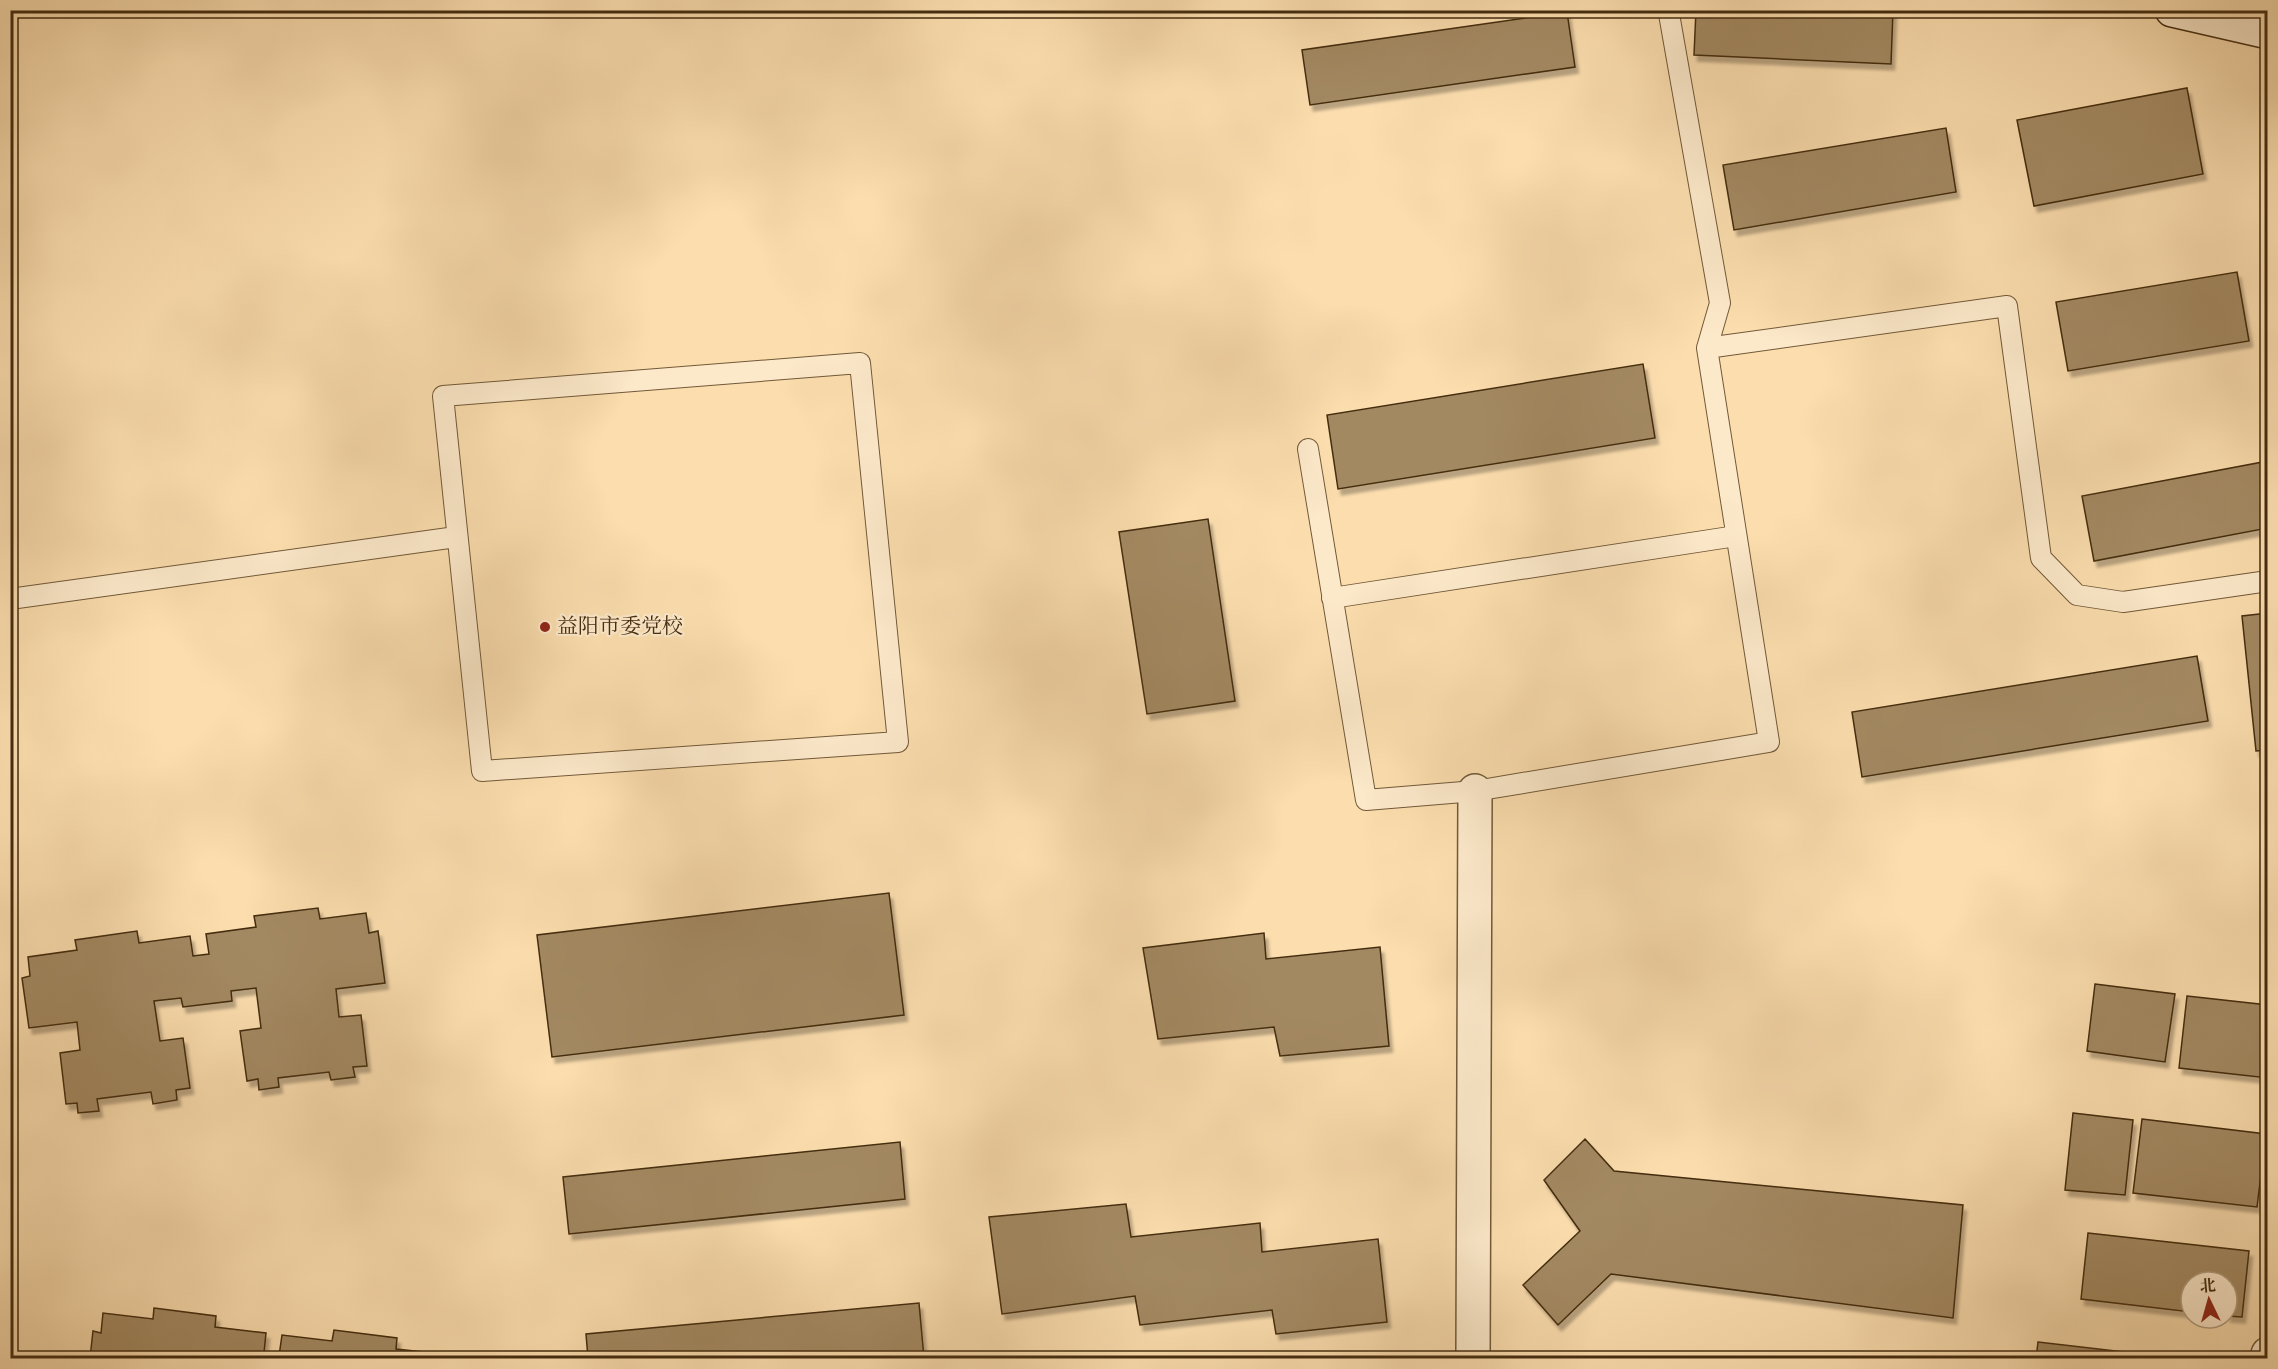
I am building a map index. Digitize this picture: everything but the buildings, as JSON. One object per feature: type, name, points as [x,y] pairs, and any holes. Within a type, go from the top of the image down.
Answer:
[{"type":"street","points":[[2172,10],[2268,32]]},
{"type":"street","points":[[1473,1359],[1475,791]]},
{"type":"lane","points":[[1308,448],[1366,800],[1475,791],[1769,742],[1707,348],[1720,303],[1669,14]]},
{"type":"lane","points":[[1707,348],[2007,306],[2041,558],[2077,596],[2123,603],[2268,581]]},
{"type":"lane","points":[[860,363],[898,742],[482,771],[456,537],[443,396],[860,363]]},
{"type":"lane","points":[[1332,598],[1736,536]]},
{"type":"lane","points":[[10,599],[456,537]]},
{"type":"place","name":"益阳市委党校","points":[[545,627]]}]
